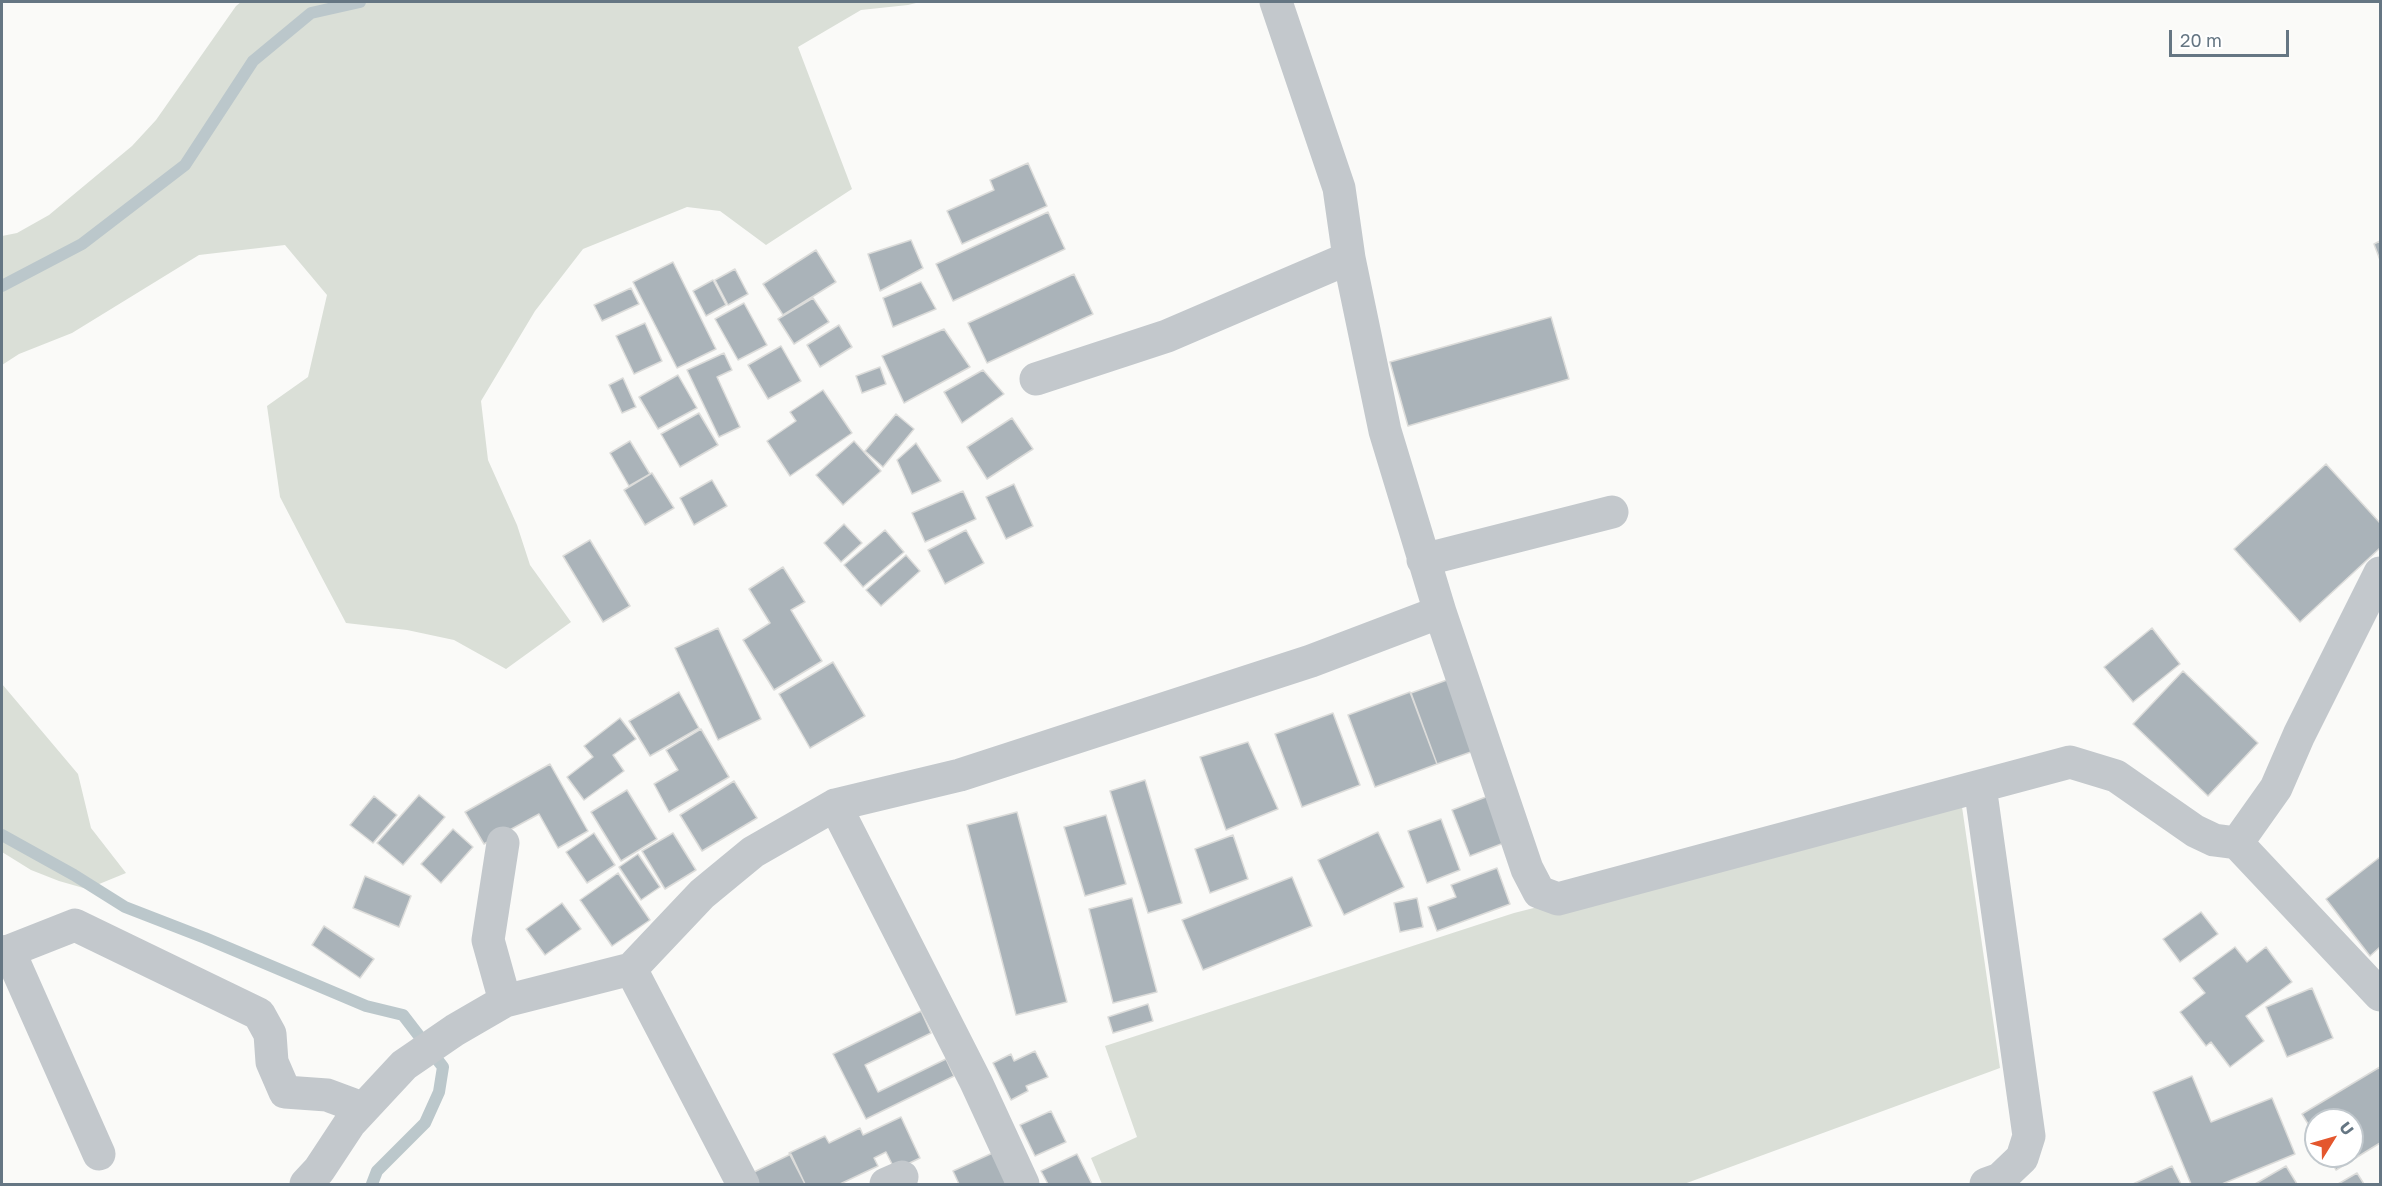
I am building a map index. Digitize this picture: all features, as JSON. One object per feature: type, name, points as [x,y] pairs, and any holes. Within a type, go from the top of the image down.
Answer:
[{"type":"street","points":[[1276,2],[1339,188],[1349,258],[1385,431],[1423,560],[1527,868],[1539,892],[1558,899],[2070,762],[2116,776],[2195,831],[2214,840],[2237,843],[2380,994]]},
{"type":"street","points":[[1036,379],[1167,336],[1349,258]]},
{"type":"street","points":[[1423,560],[1612,512]]},
{"type":"street","points":[[2237,843],[2276,788],[2299,735],[2380,573]]},
{"type":"street","points":[[306,1185],[319,1170],[350,1122],[404,1065],[441,1039],[505,1001],[631,969],[702,894],[753,852],[835,805],[960,775],[1311,661],[1440,612]]},
{"type":"street","points":[[1980,786],[2029,1136],[2022,1158],[2000,1179],[1986,1185]]},
{"type":"street","points":[[835,805],[976,1082],[1023,1185]]},
{"type":"street","points":[[503,843],[488,940],[505,1001]]},
{"type":"street","points":[[99,1154],[5,951],[75,925],[259,1014],[270,1034],[272,1062],[285,1092],[327,1095],[362,1108]]},
{"type":"street","points":[[631,969],[742,1185]]},
{"type":"shaded area","points":[[241,2],[920,2],[861,10],[798,47],[852,189],[766,245],[720,211],[687,207],[583,249],[535,311],[481,401],[488,460],[517,525],[530,565],[571,622],[506,669],[454,640],[407,630],[346,623],[320,574],[280,497],[267,406],[308,377],[327,295],[285,245],[199,255],[72,333],[19,354],[2,365],[2,236],[17,233],[49,215],[132,146],[156,120]]},
{"type":"shaded area","points":[[2,684],[78,774],[91,828],[126,873],[87,889],[31,870],[2,852]]},
{"type":"shaded area","points":[[1961,800],[2000,1068],[1684,1184],[1102,1184],[1091,1158],[1137,1137],[1105,1046],[1514,913]]},
{"type":"building","points":[[1028,163],[1047,206],[962,244],[947,211],[994,190],[990,180]]},
{"type":"building","points":[[1048,212],[1065,249],[953,301],[936,264]]},
{"type":"building","points":[[911,240],[923,268],[880,291],[868,254]]},
{"type":"building","points":[[2380,241],[2380,260],[2374,244]]},
{"type":"building","points":[[816,250],[836,282],[783,315],[763,284]]},
{"type":"building","points":[[673,262],[716,349],[677,368],[633,282]]},
{"type":"building","points":[[735,269],[748,294],[728,305],[715,280]]},
{"type":"building","points":[[1074,274],[1093,314],[987,363],[968,323]]},
{"type":"building","points":[[713,280],[726,305],[706,316],[693,291]]},
{"type":"building","points":[[921,282],[936,309],[893,327],[883,298]]},
{"type":"building","points":[[631,288],[639,304],[602,321],[594,305]]},
{"type":"building","points":[[813,298],[829,322],[794,344],[778,319]]},
{"type":"building","points":[[744,303],[767,345],[738,360],[715,319]]},
{"type":"building","points":[[1551,317],[1569,379],[1408,426],[1390,362]]},
{"type":"building","points":[[645,323],[662,361],[634,374],[616,336]]},
{"type":"building","points":[[839,325],[852,347],[820,367],[807,345]]},
{"type":"building","points":[[944,329],[970,367],[904,403],[882,356]]},
{"type":"building","points":[[781,346],[801,381],[768,399],[748,365]]},
{"type":"building","points":[[724,353],[732,370],[717,377],[740,427],[719,437],[687,370]]},
{"type":"building","points":[[880,367],[886,384],[862,393],[856,376]]},
{"type":"building","points":[[983,370],[1004,394],[962,423],[944,392]]},
{"type":"building","points":[[678,375],[697,408],[658,429],[639,397]]},
{"type":"building","points":[[623,378],[636,407],[622,413],[609,385]]},
{"type":"building","points":[[823,390],[852,433],[790,476],[767,441],[796,421],[790,412]]},
{"type":"building","points":[[699,413],[718,445],[680,467],[661,434]]},
{"type":"building","points":[[896,414],[914,429],[883,467],[865,451]]},
{"type":"building","points":[[1012,418],[1033,449],[987,479],[967,447]]},
{"type":"building","points":[[630,441],[650,474],[629,486],[610,453]]},
{"type":"building","points":[[854,441],[881,471],[843,505],[816,475]]},
{"type":"building","points":[[916,443],[941,481],[912,494],[897,460]]},
{"type":"building","points":[[2326,464],[2380,523],[2380,548],[2300,622],[2234,549]]},
{"type":"building","points":[[652,473],[674,508],[645,525],[624,490]]},
{"type":"building","points":[[712,480],[727,506],[694,525],[680,498]]},
{"type":"building","points":[[1014,484],[1033,526],[1006,539],[986,497]]},
{"type":"building","points":[[963,491],[976,519],[925,542],[912,513]]},
{"type":"building","points":[[844,524],[862,543],[841,562],[824,543]]},
{"type":"building","points":[[885,530],[904,552],[863,587],[844,565]]},
{"type":"building","points":[[966,530],[984,563],[945,584],[928,550]]},
{"type":"building","points":[[590,540],[630,606],[603,622],[563,556]]},
{"type":"building","points":[[906,555],[920,571],[881,606],[866,590]]},
{"type":"building","points":[[783,567],[805,602],[791,610],[822,661],[774,690],[743,640],[770,623],[749,589]]},
{"type":"building","points":[[718,628],[761,719],[718,740],[675,648]]},
{"type":"building","points":[[2152,628],[2180,664],[2133,702],[2104,667]]},
{"type":"building","points":[[833,662],[865,716],[810,748],[779,694]]},
{"type":"building","points":[[2183,671],[2258,743],[2208,796],[2133,724]]},
{"type":"building","points":[[1458,676],[1485,747],[1437,764],[1411,693]]},
{"type":"building","points":[[679,692],[699,728],[650,756],[629,721]]},
{"type":"building","points":[[1410,692],[1437,764],[1375,787],[1348,715]]},
{"type":"building","points":[[1333,713],[1360,785],[1302,807],[1275,734]]},
{"type":"building","points":[[620,718],[636,739],[613,755],[624,771],[584,800],[567,777],[593,757],[584,746]]},
{"type":"building","points":[[701,729],[729,777],[669,812],[654,784],[678,770],[666,750]]},
{"type":"building","points":[[1248,742],[1278,809],[1226,830],[1200,757]]},
{"type":"building","points":[[550,764],[588,831],[558,848],[539,814],[484,844],[465,812]]},
{"type":"building","points":[[1145,780],[1182,903],[1148,913],[1110,791]]},
{"type":"building","points":[[734,781],[757,818],[702,851],[680,815]]},
{"type":"building","points":[[627,790],[657,839],[621,861],[591,812]]},
{"type":"building","points":[[419,795],[445,817],[403,865],[377,843]]},
{"type":"building","points":[[1491,795],[1509,841],[1470,856],[1452,810]]},
{"type":"building","points":[[374,796],[397,815],[373,843],[350,825]]},
{"type":"building","points":[[1017,812],[1067,1002],[1016,1015],[967,825]]},
{"type":"building","points":[[1106,815],[1126,884],[1085,896],[1064,827]]},
{"type":"building","points":[[1441,819],[1460,870],[1427,883],[1408,831]]},
{"type":"building","points":[[453,829],[473,847],[441,883],[421,864]]},
{"type":"building","points":[[1378,832],[1404,887],[1344,915],[1318,860]]},
{"type":"building","points":[[594,833],[615,865],[587,883],[566,852]]},
{"type":"building","points":[[673,833],[696,870],[665,889],[642,851]]},
{"type":"building","points":[[1233,835],[1248,879],[1210,893],[1195,849]]},
{"type":"building","points":[[638,854],[660,887],[641,900],[619,867]]},
{"type":"building","points":[[2380,857],[2380,947],[2370,956],[2326,899]]},
{"type":"building","points":[[1497,868],[1510,904],[1437,931],[1428,907],[1456,897],[1451,885]]},
{"type":"building","points":[[618,873],[650,920],[612,946],[580,900]]},
{"type":"building","points":[[365,876],[411,896],[399,927],[353,908]]},
{"type":"building","points":[[1292,877],[1312,926],[1203,970],[1182,920]]},
{"type":"building","points":[[1132,898],[1157,992],[1113,1003],[1089,909]]},
{"type":"building","points":[[1417,898],[1423,927],[1400,932],[1394,903]]},
{"type":"building","points":[[562,903],[581,929],[545,955],[526,929]]},
{"type":"building","points":[[2201,912],[2218,934],[2180,962],[2163,939]]},
{"type":"building","points":[[324,926],[374,959],[360,978],[312,945]]},
{"type":"building","points":[[2235,947],[2247,962],[2266,947],[2292,982],[2246,1016],[2264,1041],[2230,1067],[2211,1042],[2206,1046],[2180,1012],[2205,993],[2193,978]]},
{"type":"building","points":[[2312,988],[2333,1038],[2287,1057],[2266,1007]]},
{"type":"building","points":[[1148,1004],[1153,1021],[1113,1033],[1108,1017]]},
{"type":"building","points":[[921,1011],[931,1033],[865,1065],[878,1092],[946,1059],[954,1076],[866,1119],[833,1054]]},
{"type":"building","points":[[1035,1051],[1048,1077],[1026,1086],[1028,1091],[1011,1100],[993,1063],[1011,1054],[1014,1061]]},
{"type":"building","points":[[2380,1067],[2380,1143],[2364,1153],[2364,1108],[2312,1108]]},
{"type":"building","points":[[2192,1076],[2211,1122],[2272,1098],[2295,1154],[2222,1184],[2191,1184],[2153,1092]]},
{"type":"building","points":[[1051,1111],[1066,1142],[1035,1156],[1020,1125]]},
{"type":"building","points":[[901,1117],[920,1158],[895,1170],[886,1152],[874,1158],[878,1166],[840,1184],[805,1184],[789,1153],[825,1136],[829,1143],[860,1128],[863,1135]]},
{"type":"building","points":[[997,1151],[1011,1181],[1004,1184],[959,1184],[953,1171]]},
{"type":"building","points":[[791,1154],[805,1184],[758,1184],[752,1173]]},
{"type":"building","points":[[1077,1154],[1092,1184],[1048,1184],[1041,1171]]},
{"type":"building","points":[[2172,1166],[2181,1184],[2133,1184]]},
{"type":"building","points":[[2286,1166],[2297,1184],[2255,1184]]},
{"type":"building","points":[[2357,1173],[2364,1184],[2338,1184]]},
{"type":"waterway","points":[[2,286],[82,244],[185,165],[253,61],[311,13],[360,2]]},
{"type":"waterway","points":[[2,835],[74,875],[125,907],[366,1006],[403,1015],[443,1067],[439,1092],[425,1123],[377,1171],[372,1184]]}]
